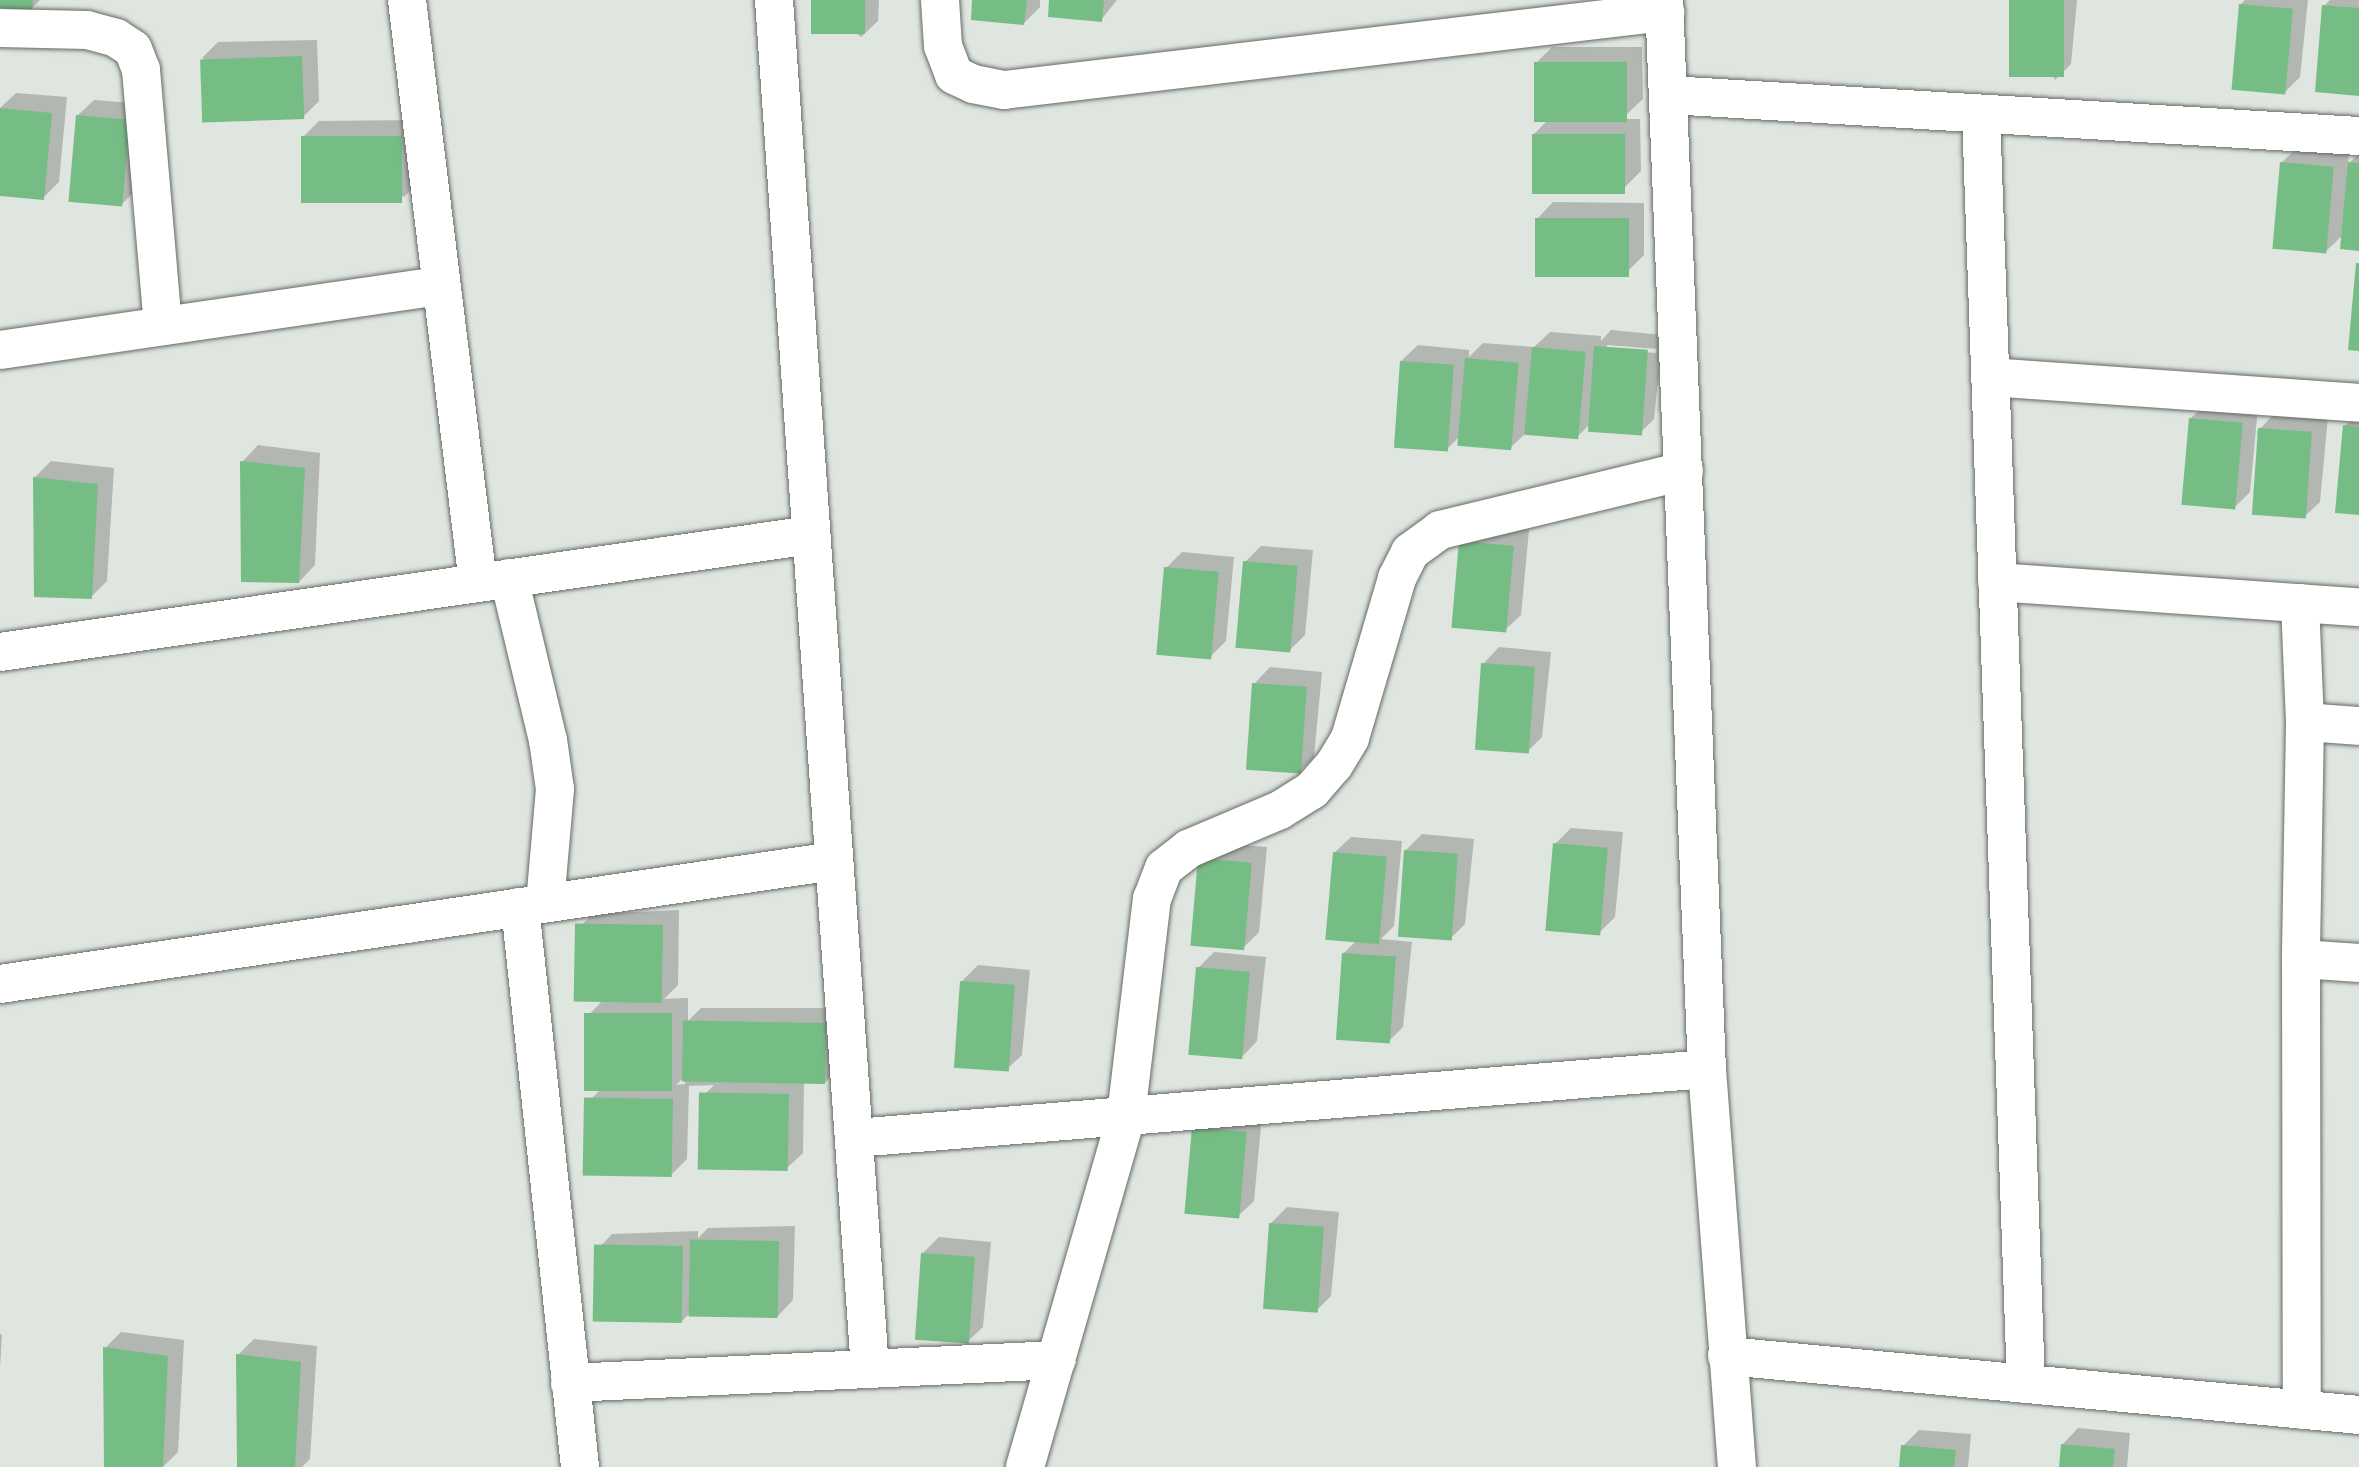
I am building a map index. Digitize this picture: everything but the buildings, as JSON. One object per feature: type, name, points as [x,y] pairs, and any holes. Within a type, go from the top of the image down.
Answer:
[{"type":"street","points":[[407,0],[441,286],[494,580],[548,740],[555,789],[533,905],[570,1383],[580,1467]]},
{"type":"street","points":[[774,0],[870,1369]]},
{"type":"street","points":[[940,0],[943,46],[954,75],[973,84],[1004,90],[1664,6],[1706,1069],[1737,1467]]},
{"type":"street","points":[[0,28],[87,30],[116,38],[133,49],[141,70],[163,326]]},
{"type":"street","points":[[1669,95],[2359,136]]},
{"type":"street","points":[[1981,114],[2026,1384]]},
{"type":"street","points":[[0,349],[441,286]]},
{"type":"street","points":[[1990,377],[2359,403]]},
{"type":"street","points":[[1025,1467],[1126,1116],[1152,899],[1164,868],[1188,849],[1280,810],[1312,790],[1334,765],[1350,738],[1397,578],[1410,552],[1440,530],[1684,471]]},
{"type":"street","points":[[0,652],[811,535]]},
{"type":"street","points":[[1997,582],[2359,607]]},
{"type":"street","points":[[2300,603],[2305,722],[2301,959],[2302,1410]]},
{"type":"street","points":[[2305,722],[2359,726]]},
{"type":"street","points":[[0,984],[834,861]]},
{"type":"street","points":[[2301,959],[2359,963]]},
{"type":"street","points":[[855,1138],[1706,1069]]},
{"type":"street","points":[[1727,1356],[2359,1415]]},
{"type":"street","points":[[570,1383],[1056,1360]]}]
